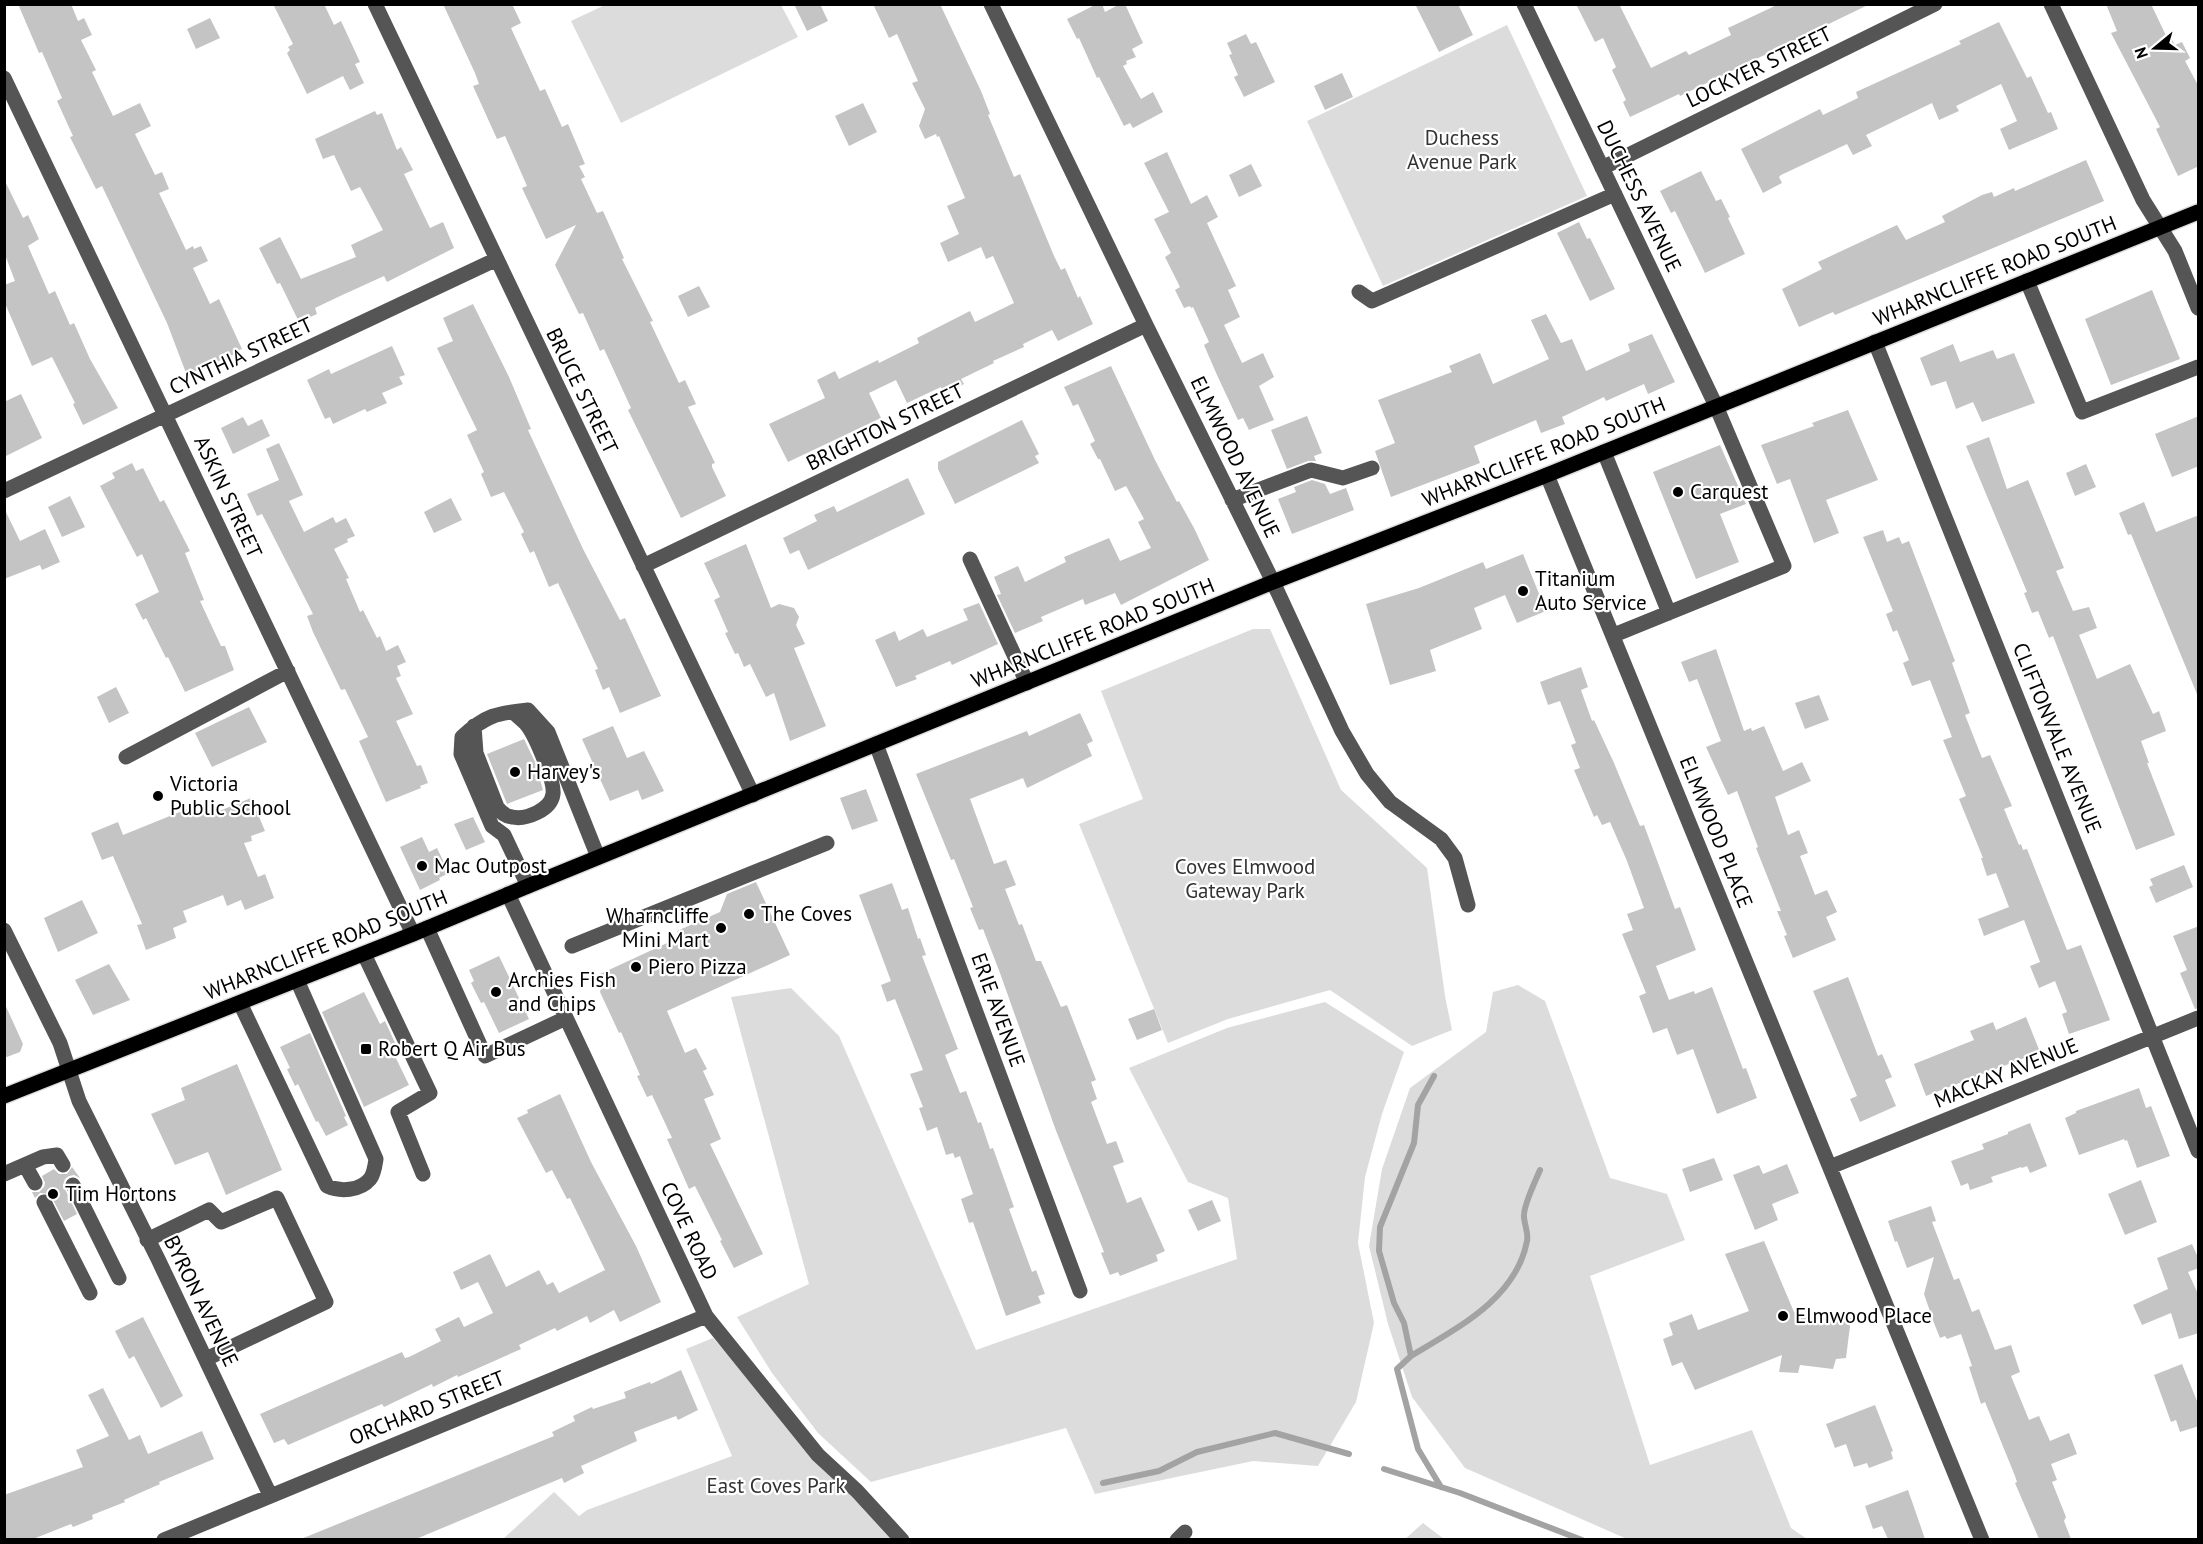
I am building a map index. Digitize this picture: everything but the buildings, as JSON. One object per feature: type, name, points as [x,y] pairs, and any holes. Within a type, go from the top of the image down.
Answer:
[{"type":"main road","name":"WHARNCLIFFE ROAD SOUTH","points":[[4,1096],[364,954],[1273,582],[1547,475],[2199,212]]},
{"type":"street","name":"BRUCE STREET","points":[[375,4],[495,260],[753,795]]},
{"type":"street","name":"ELMWOOD AVENUE","points":[[991,4],[1273,582],[1342,731],[1367,774],[1390,802],[1441,839],[1455,858],[1468,905]]},
{"type":"street","name":"DUCHESS AVENUE","points":[[1524,4],[1716,406],[1784,566],[1669,613]]},
{"type":"street","name":"LOCKYER STREET","points":[[1602,168],[1935,4]]},
{"type":"street","points":[[2051,4],[2143,200],[2175,251],[2199,308]]},
{"type":"street","name":"ASKIN STREET","points":[[4,78],[288,671],[485,1056],[566,1018]]},
{"type":"street","points":[[1359,292],[1372,301],[1615,194]]},
{"type":"street","name":"CYNTHIA STREET","points":[[4,491],[495,260]]},
{"type":"street","points":[[2027,281],[2082,412],[2199,368]]},
{"type":"street","name":"BRIGHTON STREET","points":[[643,566],[1146,325]]},
{"type":"street","name":"CLIFTONVALE AVENUE","points":[[1875,342],[2199,1151]]},
{"type":"street","points":[[1604,452],[1669,613],[1614,635]]},
{"type":"street","points":[[1232,500],[1311,470],[1343,478],[1372,468]]},
{"type":"street","name":"ELMWOOD PLACE","points":[[1547,475],[1982,1539]]},
{"type":"street","points":[[970,559],[1027,683]]},
{"type":"street","points":[[126,757],[288,671]]},
{"type":"street","points":[[528,886],[504,835],[492,826],[461,754],[462,737],[474,726],[498,713],[528,710],[548,732],[598,857]]},
{"type":"street","points":[[474,726],[476,753],[497,807],[502,814],[520,818],[541,810],[551,802],[554,794],[552,783],[533,735],[527,725],[513,712]]},
{"type":"street","name":"ERIE AVENUE","points":[[876,744],[1080,1291]]},
{"type":"street","points":[[572,946],[827,843]]},
{"type":"street","name":"COVE ROAD","points":[[508,894],[706,1316],[818,1455],[857,1491],[902,1539]]},
{"type":"street","name":"BYRON AVENUE","points":[[4,930],[60,1043],[78,1101],[206,1359],[270,1495]]},
{"type":"street","points":[[364,954],[430,1093],[398,1112],[423,1174]]},
{"type":"street","points":[[240,1002],[327,1186],[334,1190],[358,1187],[370,1179],[376,1159],[297,980]]},
{"type":"street","name":"MACKAY AVENUE","points":[[1830,1167],[2199,1018]]},
{"type":"street","points":[[4,1174],[43,1157],[57,1155],[63,1165]]},
{"type":"street","points":[[26,1165],[35,1183]]},
{"type":"street","points":[[73,1185],[119,1278]]},
{"type":"street","points":[[147,1240],[209,1210],[221,1222],[277,1198],[326,1302],[206,1359]]},
{"type":"street","points":[[44,1202],[90,1293]]},
{"type":"street","name":"ORCHARD STREET","points":[[164,1539],[706,1316]]},
{"type":"green space","points":[[607,4],[781,5],[798,37],[621,123],[571,21]]},
{"type":"green space","name":"Duchess Avenue Park","points":[[1507,25],[1587,196],[1383,286],[1307,121]]},
{"type":"green space","name":"Coves Elmwood Gateway Park","points":[[1253,629],[1270,629],[1341,790],[1427,868],[1452,1030],[1412,1046],[1330,990],[1228,1019],[1168,1043],[1079,824],[1143,799],[1101,691]]},
{"type":"green space","points":[[1518,985],[1545,1001],[1610,1178],[1667,1194],[1685,1240],[1590,1276],[1650,1465],[1752,1430],[1791,1528],[1807,1539],[1627,1539],[1465,1468],[1412,1397],[1388,1324],[1369,1246],[1382,1169],[1410,1088],[1486,1032],[1493,992]]},
{"type":"green space","points":[[791,988],[839,1036],[976,1350],[1237,1259],[1228,1198],[1188,1182],[1129,1068],[1227,1028],[1325,1002],[1404,1052],[1382,1114],[1365,1177],[1358,1243],[1374,1323],[1356,1402],[1318,1466],[1253,1461],[1095,1494],[1066,1428],[871,1482],[818,1433],[772,1373],[737,1317],[809,1284],[731,997]]},
{"type":"green space","name":"East Coves Park","points":[[713,1338],[896,1539],[502,1540],[554,1492],[579,1516],[587,1510],[732,1456],[686,1349]]},
{"type":"green space","points":[[1423,1523],[1444,1539],[1405,1539]]},
{"type":"waterway","points":[[1434,1076],[1418,1105],[1414,1143],[1380,1227],[1379,1251],[1394,1303],[1404,1323],[1411,1356],[1397,1369],[1418,1449],[1441,1487]]},
{"type":"waterway","points":[[1411,1356],[1465,1323],[1482,1310],[1511,1280],[1521,1261],[1527,1241],[1525,1209],[1540,1170]]},
{"type":"waterway","points":[[1103,1483],[1159,1471],[1197,1452],[1275,1433],[1349,1454]]},
{"type":"waterway","points":[[1384,1469],[1460,1493],[1582,1540]]},
{"type":"place","name":"Carquest","points":[[1678,492]]},
{"type":"place","name":"Titanium Auto Service","points":[[1523,591]]},
{"type":"place","name":"Harvey's","points":[[515,772]]},
{"type":"place","name":"Victoria Public School","points":[[158,796]]},
{"type":"place","name":"Mac Outpost","points":[[422,866]]},
{"type":"place","name":"The Coves","points":[[749,914]]},
{"type":"place","name":"Wharncliffe Mini Mart","points":[[721,928]]},
{"type":"place","name":"Piero Pizza","points":[[636,967]]},
{"type":"place","name":"Archies Fish and Chips","points":[[496,992]]},
{"type":"place","name":"Robert Q Air Bus","points":[[366,1049]]},
{"type":"place","name":"Tim Hortons","points":[[53,1194]]},
{"type":"place","name":"Elmwood Place","points":[[1783,1316]]}]
